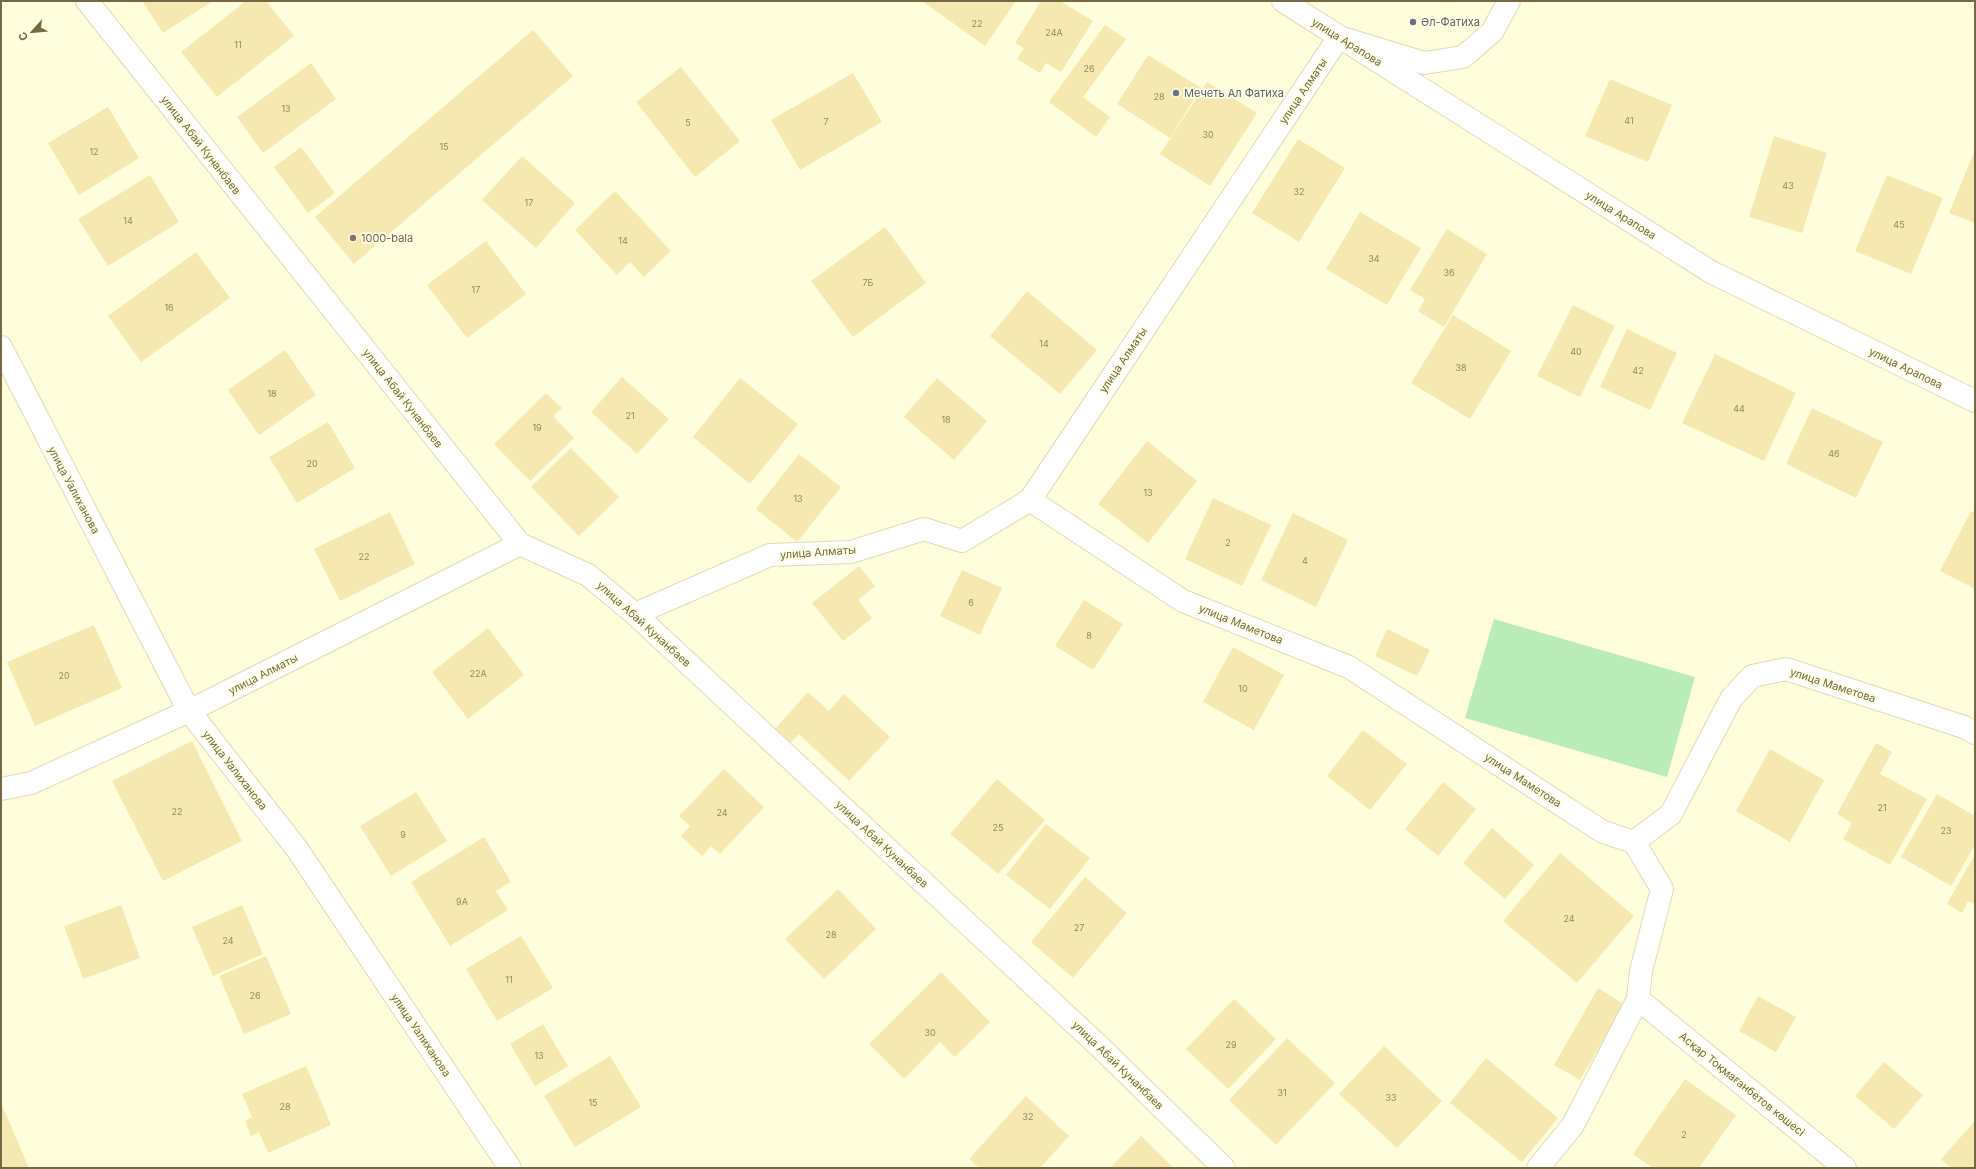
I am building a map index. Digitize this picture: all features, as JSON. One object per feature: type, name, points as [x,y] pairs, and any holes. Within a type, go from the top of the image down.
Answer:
[{"type":"street","name":"улица Абай Кунанбаев","points":[[87,1],[520,544],[588,575],[635,614],[1100,1047],[1224,1168]]},
{"type":"street","name":"улица Арапова","points":[[1283,1],[1711,272],[1975,401]]},
{"type":"street","points":[[1339,37],[1424,63],[1463,57],[1492,32],[1509,1]]},
{"type":"street","name":"улица Алматы","points":[[635,614],[770,555],[851,552],[924,530],[962,541],[1030,500],[1339,37]]},
{"type":"street","name":"улица Уалиханова","points":[[1,348],[189,711],[297,849],[510,1168]]},
{"type":"street","name":"улица Маметова","points":[[1030,500],[1183,601],[1349,667],[1603,832],[1634,842],[1671,814],[1731,699],[1752,676],[1786,669],[1964,727],[1975,733]]},
{"type":"street","name":"улица Алматы","points":[[1,789],[31,783],[189,711],[520,544]]},
{"type":"street","points":[[1538,1168],[1573,1125],[1638,999],[1641,971],[1662,889],[1634,842]]},
{"type":"street","name":"Асқар Тоқмағанбетов көшесі","points":[[1638,999],[1845,1168]]},
{"type":"green space","points":[[1494,619],[1695,677],[1667,777],[1465,718]]},
{"type":"building","points":[[142,1],[213,1],[163,33]]},
{"type":"building","points":[[246,1],[266,1],[294,36],[217,97],[181,52]]},
{"type":"building","points":[[922,1],[1016,1],[985,46]]},
{"type":"building","points":[[1041,1],[1060,1],[1093,21],[1061,72],[1046,63],[1040,73],[1017,59],[1024,48],[1015,43]]},
{"type":"building","points":[[1105,25],[1126,39],[1083,97],[1110,117],[1096,137],[1049,102]]},
{"type":"building","points":[[533,30],[573,76],[354,264],[315,217]]},
{"type":"building","points":[[1148,55],[1201,88],[1170,138],[1117,104]]},
{"type":"building","points":[[311,63],[336,99],[263,153],[237,117]]},
{"type":"building","points":[[681,67],[740,141],[695,177],[636,102]]},
{"type":"building","points":[[853,73],[882,122],[800,170],[771,120]]},
{"type":"building","points":[[1610,79],[1672,105],[1648,162],[1585,136]]},
{"type":"building","points":[[1207,82],[1257,113],[1210,186],[1160,154]]},
{"type":"building","points":[[108,107],[139,158],[79,195],[48,143]]},
{"type":"building","points":[[1774,136],[1827,153],[1802,233],[1749,217]]},
{"type":"building","points":[[1298,139],[1345,168],[1299,242],[1252,213]]},
{"type":"building","points":[[301,147],[335,193],[308,213],[274,167]]},
{"type":"building","points":[[1975,150],[1975,223],[1949,213]]},
{"type":"building","points":[[522,156],[575,203],[536,248],[482,200]]},
{"type":"building","points":[[150,175],[179,222],[108,266],[78,219]]},
{"type":"building","points":[[1887,175],[1943,198],[1911,274],[1855,251]]},
{"type":"building","points":[[615,191],[671,251],[644,277],[630,262],[617,275],[575,230]]},
{"type":"building","points":[[1360,212],[1421,248],[1387,305],[1326,269]]},
{"type":"building","points":[[885,227],[926,283],[853,337],[811,281]]},
{"type":"building","points":[[1447,229],[1487,254],[1444,327],[1418,311],[1425,299],[1410,290]]},
{"type":"building","points":[[486,241],[526,294],[467,338],[427,285]]},
{"type":"building","points":[[196,252],[230,298],[141,362],[108,316]]},
{"type":"building","points":[[1027,291],[1097,350],[1060,394],[990,336]]},
{"type":"building","points":[[1573,305],[1615,326],[1580,397],[1537,376]]},
{"type":"building","points":[[1453,315],[1511,351],[1470,419],[1411,383]]},
{"type":"building","points":[[1627,329],[1677,353],[1650,410],[1600,387]]},
{"type":"building","points":[[285,350],[316,395],[259,435],[228,390]]},
{"type":"building","points":[[1715,354],[1796,393],[1764,461],[1682,423]]},
{"type":"building","points":[[622,377],[669,419],[637,454],[591,412]]},
{"type":"building","points":[[740,378],[798,424],[750,484],[693,437]]},
{"type":"building","points":[[937,378],[987,421],[954,460],[904,417]]},
{"type":"building","points":[[546,393],[562,408],[553,416],[574,438],[530,481],[494,444]]},
{"type":"building","points":[[1812,408],[1883,442],[1856,498],[1786,464]]},
{"type":"building","points":[[328,422],[355,468],[297,503],[269,457]]},
{"type":"building","points":[[1147,441],[1197,481],[1148,543],[1098,504]]},
{"type":"building","points":[[571,448],[619,497],[579,536],[531,487]]},
{"type":"building","points":[[799,454],[841,487],[797,542],[756,509]]},
{"type":"building","points":[[1213,498],[1271,525],[1242,586],[1185,559]]},
{"type":"building","points":[[1971,511],[1975,513],[1975,589],[1940,571]]},
{"type":"building","points":[[390,512],[415,564],[340,601],[314,549]]},
{"type":"building","points":[[1293,513],[1348,540],[1316,607],[1261,580]]},
{"type":"building","points":[[859,566],[875,586],[858,600],[872,618],[843,641],[812,603]]},
{"type":"building","points":[[962,570],[1002,588],[980,635],[940,616]]},
{"type":"building","points":[[1084,600],[1123,624],[1093,670],[1055,646]]},
{"type":"building","points":[[94,625],[122,688],[35,726],[7,662]]},
{"type":"building","points":[[488,628],[524,675],[468,719],[432,672]]},
{"type":"building","points":[[1387,629],[1430,650],[1417,676],[1375,656]]},
{"type":"building","points":[[1233,647],[1284,675],[1254,730],[1203,702]]},
{"type":"building","points":[[808,692],[829,711],[844,694],[890,737],[849,781],[799,734],[790,743],[775,729]]},
{"type":"building","points":[[1363,730],[1407,764],[1370,810],[1327,776]]},
{"type":"building","points":[[192,741],[242,841],[163,881],[112,781]]},
{"type":"building","points":[[1876,743],[1892,752],[1880,774],[1927,799],[1890,865],[1843,839],[1852,823],[1837,814]]},
{"type":"building","points":[[1770,749],[1824,780],[1790,842],[1736,811]]},
{"type":"building","points":[[724,769],[764,807],[720,854],[711,846],[702,856],[681,836],[690,826],[679,816]]},
{"type":"building","points":[[997,779],[1045,820],[998,874],[950,834]]},
{"type":"building","points":[[1443,782],[1476,809],[1438,856],[1405,829]]},
{"type":"building","points":[[416,792],[447,841],[391,876],[360,826]]},
{"type":"building","points":[[1937,794],[1975,816],[1975,845],[1951,886],[1901,857]]},
{"type":"building","points":[[1046,824],[1090,858],[1050,909],[1006,875]]},
{"type":"building","points":[[1492,828],[1534,865],[1505,899],[1463,863]]},
{"type":"building","points":[[484,837],[511,882],[496,891],[508,910],[450,946],[411,882]]},
{"type":"building","points":[[1560,853],[1634,916],[1577,983],[1503,921]]},
{"type":"building","points":[[1975,854],[1975,904],[1968,901],[1962,913],[1947,904]]},
{"type":"building","points":[[1085,877],[1127,913],[1073,978],[1031,942]]},
{"type":"building","points":[[838,889],[876,929],[824,979],[785,939]]},
{"type":"building","points":[[121,905],[140,958],[83,979],[64,926]]},
{"type":"building","points":[[242,905],[263,954],[213,976],[192,927]]},
{"type":"building","points":[[521,936],[553,988],[497,1021],[466,969]]},
{"type":"building","points":[[266,956],[291,1014],[244,1034],[219,976]]},
{"type":"building","points":[[941,972],[990,1022],[955,1057],[940,1042],[904,1079],[869,1044]]},
{"type":"building","points":[[1598,988],[1624,1004],[1580,1080],[1554,1065]]},
{"type":"building","points":[[1758,996],[1796,1017],[1776,1052],[1739,1031]]},
{"type":"building","points":[[1234,999],[1276,1039],[1228,1089],[1186,1049]]},
{"type":"building","points":[[543,1024],[568,1066],[535,1086],[510,1044]]},
{"type":"building","points":[[1287,1038],[1335,1083],[1276,1145],[1229,1100]]},
{"type":"building","points":[[1384,1046],[1442,1101],[1397,1148],[1339,1094]]},
{"type":"building","points":[[610,1056],[641,1107],[575,1147],[544,1096]]},
{"type":"building","points":[[1486,1058],[1558,1118],[1522,1162],[1450,1103]]},
{"type":"building","points":[[1884,1062],[1923,1095],[1894,1129],[1855,1096]]},
{"type":"building","points":[[306,1066],[331,1125],[268,1153],[259,1132],[251,1136],[245,1121],[252,1117],[242,1094]]},
{"type":"building","points":[[1685,1079],[1736,1115],[1699,1168],[1653,1168],[1633,1154]]},
{"type":"building","points":[[1026,1096],[1069,1136],[1040,1168],[979,1168],[969,1159]]},
{"type":"building","points":[[1,1103],[29,1168],[1,1168]]},
{"type":"building","points":[[1975,1121],[1975,1168],[1951,1168],[1941,1159]]},
{"type":"building","points":[[1141,1136],[1174,1168],[1110,1168]]},
{"type":"place","name":"Әл-Фатиха","points":[[1413,22]]},
{"type":"place","name":"Мечеть Ал Фатиха","points":[[1176,93]]},
{"type":"place","name":"1000-bala","points":[[353,238]]}]
